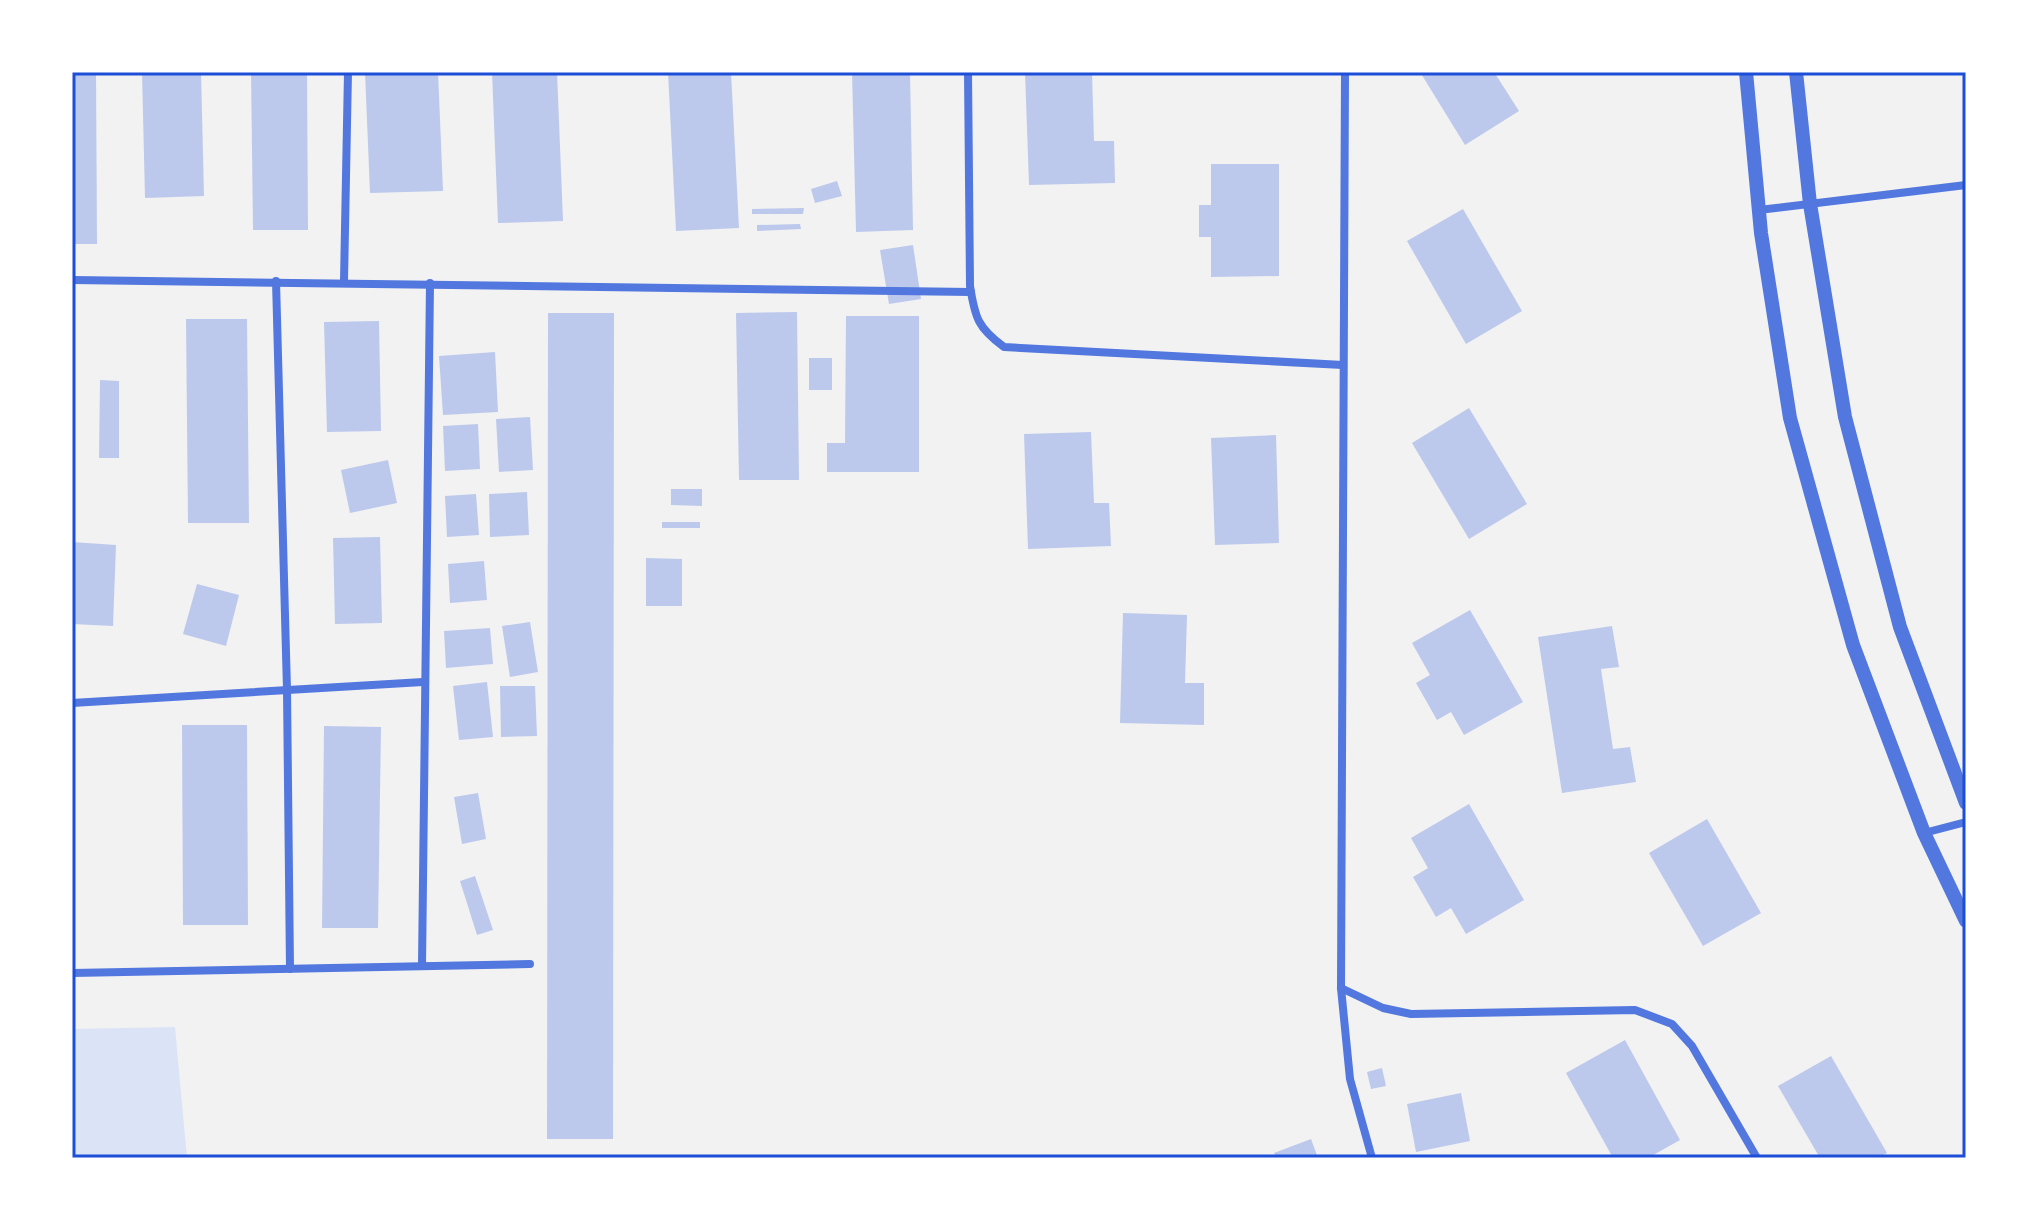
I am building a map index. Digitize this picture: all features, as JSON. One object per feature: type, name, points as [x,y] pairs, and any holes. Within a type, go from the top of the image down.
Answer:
[{"type":"street","points":[[344,281],[348,72]]},
{"type":"street","points":[[968,72],[971,292],[974,314],[981,328],[1004,347],[1343,365]]},
{"type":"street","points":[[1345,72],[1341,988],[1350,1079],[1372,1158]]},
{"type":"street","points":[[1746,72],[1759,210],[1790,418],[1853,645],[1924,833],[1966,921]]},
{"type":"street","points":[[1796,72],[1810,204],[1845,417],[1900,627],[1966,803]]},
{"type":"street","points":[[1759,210],[1966,185]]},
{"type":"street","points":[[72,280],[344,281],[971,292]]},
{"type":"street","points":[[276,281],[287,690],[290,969]]},
{"type":"street","points":[[422,966],[430,283]]},
{"type":"street","points":[[72,703],[423,682]]},
{"type":"street","points":[[1924,833],[1966,822]]},
{"type":"street","points":[[72,973],[530,964]]},
{"type":"street","points":[[1341,988],[1383,1008],[1411,1014],[1635,1010],[1672,1024],[1692,1046],[1757,1158]]},
{"type":"shaded area","points":[[175,1027],[187,1158],[72,1158],[72,1029]]},
{"type":"building","points":[[72,72],[96,72],[97,244],[72,244]]},
{"type":"building","points":[[142,72],[201,72],[204,196],[145,198]]},
{"type":"building","points":[[251,72],[307,72],[308,230],[253,230]]},
{"type":"building","points":[[365,72],[438,72],[443,191],[370,193]]},
{"type":"building","points":[[492,72],[557,72],[563,221],[498,223]]},
{"type":"building","points":[[668,72],[731,72],[739,228],[676,231]]},
{"type":"building","points":[[852,72],[910,72],[913,230],[856,232]]},
{"type":"building","points":[[1025,72],[1092,72],[1094,141],[1114,141],[1115,183],[1029,185]]},
{"type":"building","points":[[1420,72],[1494,72],[1519,111],[1465,145]]},
{"type":"building","points":[[1211,164],[1279,164],[1279,276],[1211,277],[1211,237],[1199,237],[1199,205],[1211,205]]},
{"type":"building","points":[[837,181],[842,196],[815,203],[811,189]]},
{"type":"building","points":[[804,208],[803,214],[752,214],[752,209]]},
{"type":"building","points":[[1463,209],[1522,311],[1466,344],[1407,241]]},
{"type":"building","points":[[800,224],[801,229],[757,231],[757,225]]},
{"type":"building","points":[[913,245],[921,299],[889,304],[880,250]]},
{"type":"building","points":[[797,312],[799,480],[739,480],[736,313]]},
{"type":"building","points":[[548,313],[614,313],[613,1139],[547,1139]]},
{"type":"building","points":[[846,316],[919,316],[919,472],[827,472],[827,443],[845,443]]},
{"type":"building","points":[[186,319],[247,319],[249,523],[188,523]]},
{"type":"building","points":[[379,321],[381,431],[327,432],[324,322]]},
{"type":"building","points":[[495,352],[498,412],[443,415],[439,356]]},
{"type":"building","points":[[809,358],[832,358],[832,390],[809,390]]},
{"type":"building","points":[[100,380],[119,381],[119,458],[99,458]]},
{"type":"building","points":[[1469,408],[1527,504],[1469,539],[1412,443]]},
{"type":"building","points":[[530,417],[533,470],[499,472],[496,419]]},
{"type":"building","points":[[478,424],[480,469],[445,471],[443,426]]},
{"type":"building","points":[[1091,432],[1094,503],[1109,503],[1111,546],[1028,549],[1024,434]]},
{"type":"building","points":[[1276,435],[1279,543],[1215,545],[1211,438]]},
{"type":"building","points":[[388,460],[397,503],[350,513],[341,470]]},
{"type":"building","points":[[671,489],[702,489],[702,506],[671,505]]},
{"type":"building","points":[[527,492],[529,535],[490,537],[489,494]]},
{"type":"building","points":[[476,494],[479,535],[447,537],[445,496]]},
{"type":"building","points":[[662,522],[700,522],[700,528],[662,528]]},
{"type":"building","points":[[380,537],[382,623],[335,624],[333,538]]},
{"type":"building","points":[[72,542],[116,545],[113,626],[72,624]]},
{"type":"building","points":[[646,558],[682,559],[682,606],[646,606]]},
{"type":"building","points":[[484,561],[487,600],[450,603],[448,564]]},
{"type":"building","points":[[197,584],[239,595],[226,646],[183,634]]},
{"type":"building","points":[[1470,610],[1523,702],[1464,735],[1451,712],[1437,720],[1416,683],[1430,675],[1412,643]]},
{"type":"building","points":[[1123,613],[1187,615],[1185,683],[1204,683],[1204,725],[1120,723]]},
{"type":"building","points":[[530,622],[538,672],[510,677],[502,626]]},
{"type":"building","points":[[1612,626],[1619,667],[1601,669],[1613,749],[1630,747],[1636,782],[1562,793],[1538,637]]},
{"type":"building","points":[[490,628],[493,664],[446,668],[444,631]]},
{"type":"building","points":[[487,682],[493,737],[459,740],[453,686]]},
{"type":"building","points":[[500,686],[535,686],[537,736],[501,737]]},
{"type":"building","points":[[182,725],[247,725],[248,925],[183,925]]},
{"type":"building","points":[[324,726],[381,727],[378,928],[322,928]]},
{"type":"building","points":[[478,793],[486,839],[462,844],[454,797]]},
{"type":"building","points":[[1469,804],[1524,900],[1466,934],[1451,908],[1436,917],[1413,877],[1428,868],[1411,838]]},
{"type":"building","points":[[1707,819],[1761,913],[1703,946],[1649,853]]},
{"type":"building","points":[[475,876],[493,930],[477,935],[460,881]]},
{"type":"building","points":[[1625,1040],[1680,1140],[1648,1158],[1613,1158],[1566,1073]]},
{"type":"building","points":[[1831,1056],[1887,1153],[1878,1158],[1820,1158],[1778,1086]]},
{"type":"building","points":[[1382,1068],[1386,1086],[1371,1089],[1367,1072]]},
{"type":"building","points":[[1461,1093],[1470,1141],[1416,1152],[1407,1104]]},
{"type":"building","points":[[1311,1139],[1318,1158],[1276,1158],[1274,1153]]}]
